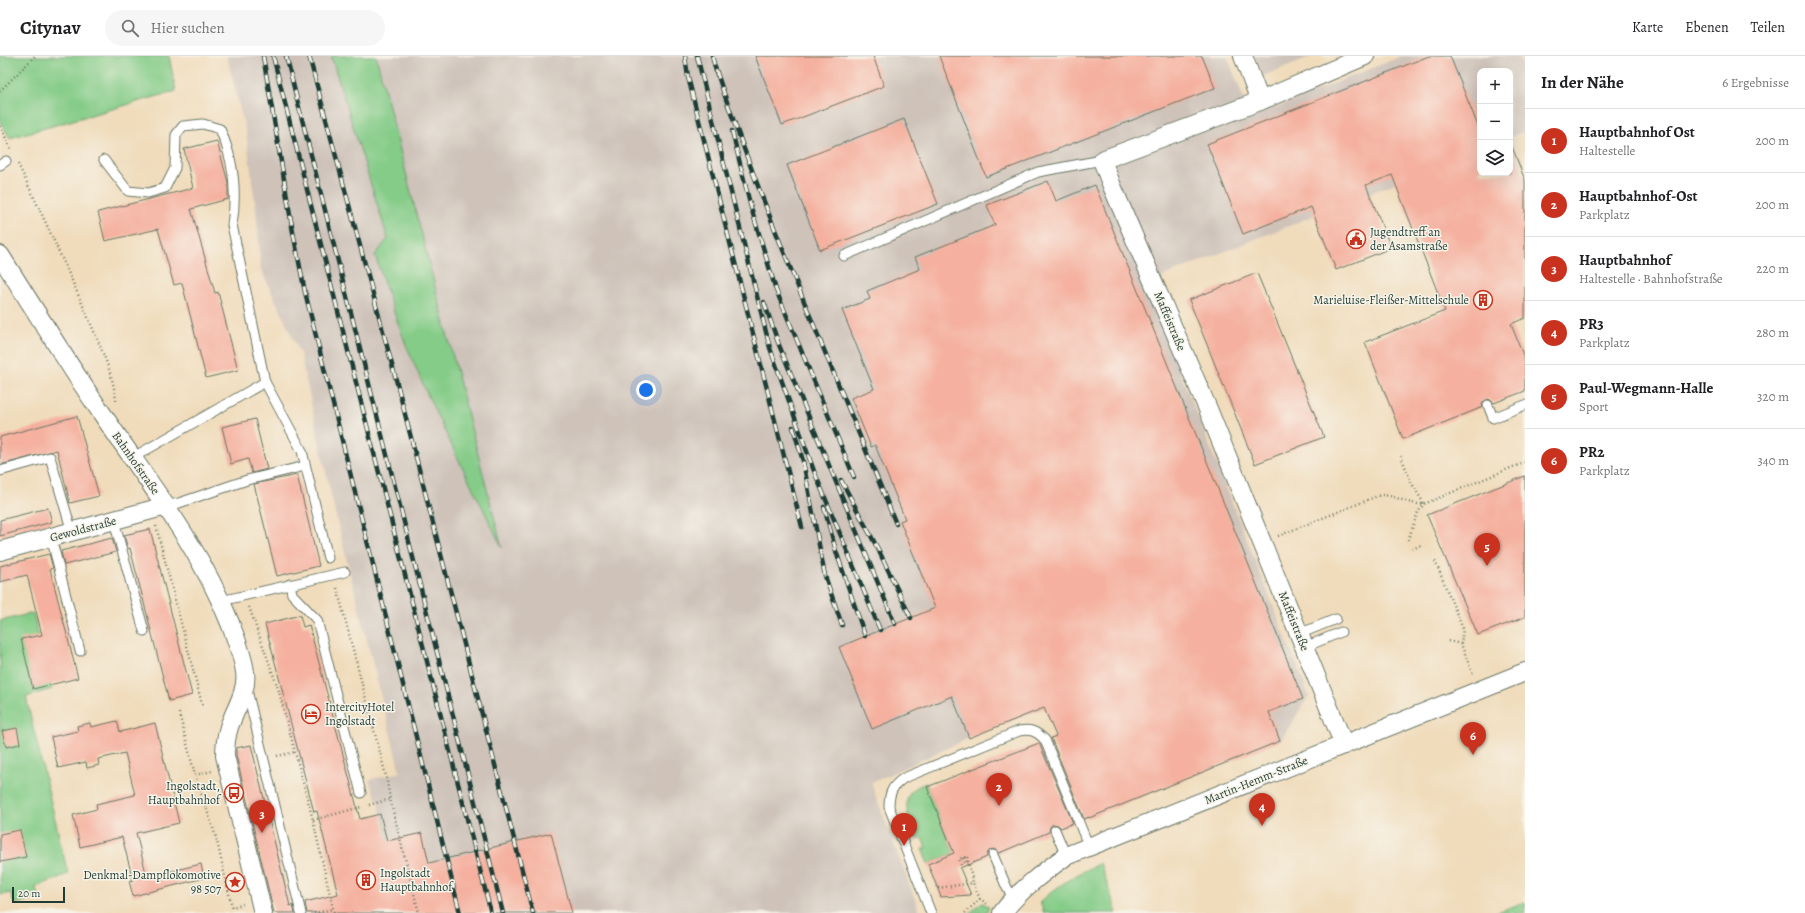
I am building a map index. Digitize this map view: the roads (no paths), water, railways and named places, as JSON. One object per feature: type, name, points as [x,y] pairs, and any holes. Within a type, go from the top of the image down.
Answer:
[{"type":"street","points":[[1243,56],[1260,101]]},
{"type":"street","points":[[1102,160],[1260,101],[1365,56]]},
{"type":"street","name":"Maffeistraße","points":[[1102,160],[1208,409],[1344,745]]},
{"type":"street","name":"Bahnhofstraße","points":[[0,254],[132,458],[192,546],[221,601],[245,668],[245,682],[225,743],[225,756],[263,913]]},
{"type":"street","name":"Gewoldstraße","points":[[0,551],[166,506]]},
{"type":"street","name":"Martin-Hemm-Straße","points":[[1002,913],[1014,898],[1034,878],[1066,856],[1525,672]]},
{"type":"lane","points":[[104,160],[128,191],[148,193],[165,188],[175,168],[176,135],[183,126],[203,124],[220,130],[226,143],[234,180],[235,205],[232,225],[265,382],[302,451],[328,558]]},
{"type":"lane","points":[[844,256],[1038,172],[1102,160]]},
{"type":"lane","points":[[132,458],[265,382]]},
{"type":"lane","points":[[1488,405],[1493,418],[1525,405]]},
{"type":"lane","points":[[0,470],[50,457],[72,532]]},
{"type":"lane","points":[[166,506],[247,480],[305,466]]},
{"type":"lane","points":[[114,521],[144,631]]},
{"type":"lane","points":[[51,537],[80,651]]},
{"type":"lane","points":[[221,601],[345,572]]},
{"type":"lane","points":[[290,584],[292,594],[317,620],[361,793]]},
{"type":"lane","points":[[1302,641],[1336,619]]},
{"type":"lane","points":[[1302,641],[1341,632]]},
{"type":"lane","name":"Bahnhofstraße","points":[[245,682],[301,913]]},
{"type":"lane","points":[[931,913],[889,807],[889,795],[894,785],[904,778],[1018,731],[1028,729],[1037,732],[1045,740],[1089,847]]},
{"type":"lane","points":[[1055,830],[1066,856]]},
{"type":"lane","points":[[993,855],[1007,888],[1014,898]]},
{"type":"railway","points":[[263,56],[293,232],[305,292],[460,913]]},
{"type":"railway","points":[[273,56],[491,913]]},
{"type":"railway","points":[[286,56],[503,913]]},
{"type":"railway","points":[[309,56],[398,387],[533,913]]},
{"type":"railway","points":[[685,56],[688,77],[802,527]]},
{"type":"railway","points":[[697,56],[770,348],[814,471],[880,630]]},
{"type":"railway","points":[[712,56],[717,75]]},
{"type":"railway","points":[[716,70],[757,185],[896,524]]},
{"type":"railway","points":[[732,131],[750,204],[776,290],[854,477]]},
{"type":"railway","points":[[764,302],[779,345],[895,624]]},
{"type":"railway","points":[[793,427],[803,461],[825,576],[842,625]]},
{"type":"railway","points":[[841,480],[878,549],[911,618]]},
{"type":"railway","points":[[824,507],[836,551],[865,636]]},
{"type":"place","name":"Jugendtreff an der Asamstraße","points":[[1356,239]]},
{"type":"place","name":"Marieluise-Fleißer-Mittelschule","points":[[1483,300]]},
{"type":"place","name":"Paul-Wegmann-Halle","points":[[1487,566]]},
{"type":"place","name":"IntercityHotel Ingolstadt","points":[[311,714]]},
{"type":"place","name":"PR2","points":[[1473,755]]},
{"type":"place","name":"Ingolstadt, Hauptbahnhof","points":[[234,793]]},
{"type":"place","name":"Hauptbahnhof-Ost","points":[[999,806]]},
{"type":"place","name":"PR3","points":[[1262,826]]},
{"type":"place","name":"Hauptbahnhof","points":[[262,833]]},
{"type":"place","name":"Hauptbahnhof Ost","points":[[904,846]]},
{"type":"place","name":"Ingolstadt Hauptbahnhof","points":[[366,880]]},
{"type":"place","name":"Denkmal-Dampflokomotive 98 507","points":[[235,882]]}]
